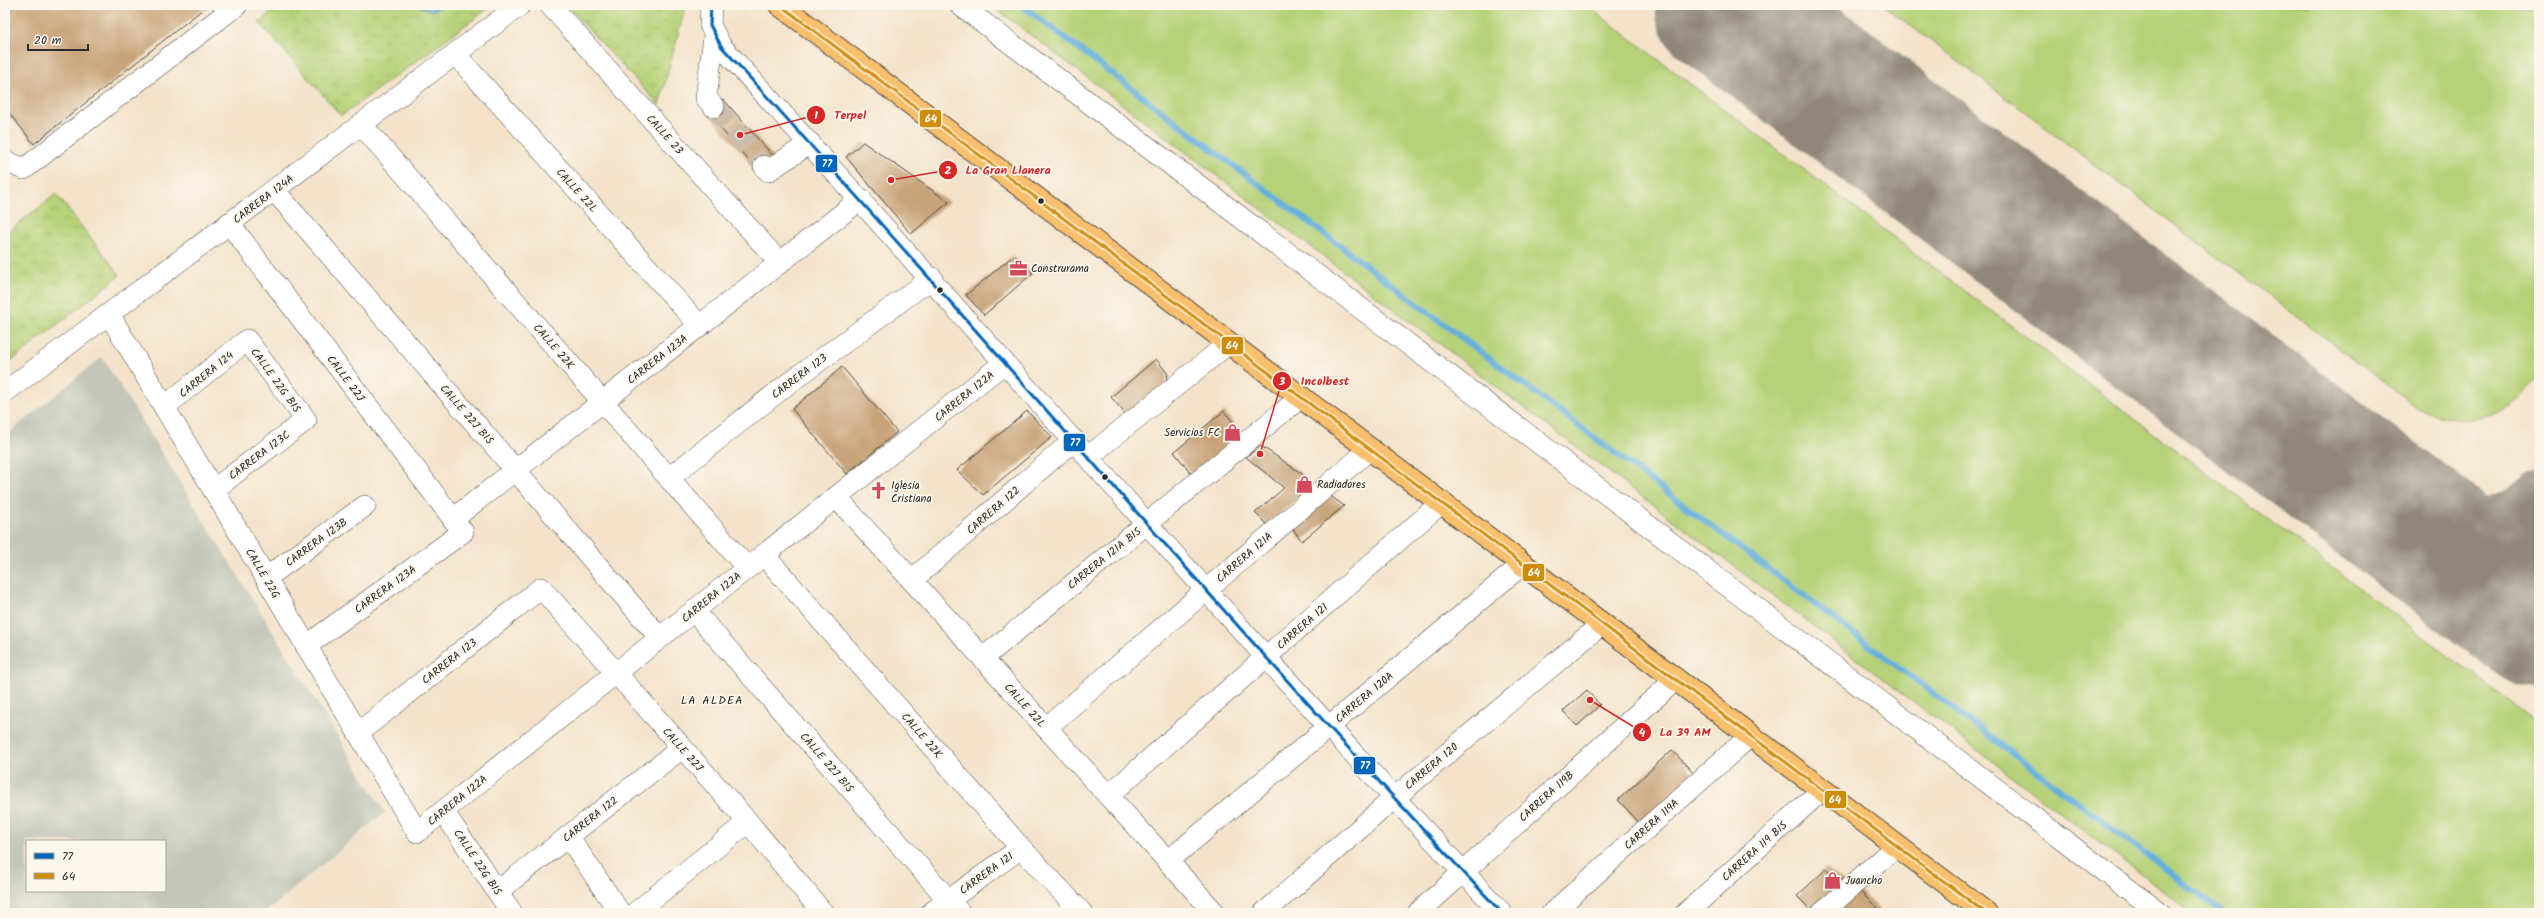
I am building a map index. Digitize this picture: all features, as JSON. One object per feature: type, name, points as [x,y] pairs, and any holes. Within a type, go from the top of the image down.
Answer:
[{"type":"main road","points":[[780,5],[1442,502],[1981,912]]},
{"type":"street","points":[[5,161],[24,169],[237,5]]},
{"type":"street","name":"CARRERA 124A","points":[[5,392],[520,5]]},
{"type":"street","name":"CALLE 23","points":[[550,5],[780,263]]},
{"type":"street","points":[[711,5],[710,25],[714,37],[862,199],[932,278],[1004,363],[1266,657],[1393,798],[1502,913]]},
{"type":"street","points":[[960,5],[2160,913]]},
{"type":"street","points":[[714,37],[706,87],[706,98],[714,107]]},
{"type":"street","name":"CALLE 22L","points":[[455,54],[700,326]]},
{"type":"street","name":"CALLE 22K","points":[[361,124],[747,568]]},
{"type":"street","points":[[764,166],[768,171],[810,143]]},
{"type":"street","name":"CALLE 22J BIS","points":[[274,190],[660,638]]},
{"type":"street","name":"CARRERA 123A","points":[[306,646],[458,526],[516,470],[862,199]]},
{"type":"street","name":"CALLE 22J","points":[[229,223],[458,526]]},
{"type":"street","name":"CARRERA 123","points":[[669,478],[788,383],[932,278]]},
{"type":"street","name":"CALLE 22G","points":[[109,314],[417,832]]},
{"type":"street","name":"CARRERA 124","points":[[164,407],[247,340]]},
{"type":"street","name":"CALLE 22G BIS","points":[[247,340],[306,420]]},
{"type":"street","points":[[1088,457],[1229,343]]},
{"type":"street","name":"CARRERA 122A","points":[[417,832],[1004,363]]},
{"type":"street","name":"CARRERA 121A BIS","points":[[983,658],[1301,397]]},
{"type":"street","name":"CARRERA 123C","points":[[213,490],[306,420]]},
{"type":"street","name":"CARRERA 122","points":[[912,580],[1074,440]]},
{"type":"street","name":"CARRERA 121A","points":[[1046,728],[1370,449]]},
{"type":"street","name":"CALLE 22L","points":[[836,498],[1215,913]]},
{"type":"street","name":"CARRERA 121","points":[[1108,796],[1442,502]]},
{"type":"street","name":"CARRERA 123B","points":[[266,578],[365,506]]},
{"type":"street","name":"CALLE 22K","points":[[764,555],[1021,848],[1082,913]]},
{"type":"street","name":"CARRERA 120A","points":[[1168,861],[1523,564]]},
{"type":"street","name":"CALLE 22J","points":[[541,588],[748,822],[823,913]]},
{"type":"street","name":"CARRERA 123","points":[[358,733],[541,588]]},
{"type":"street","name":"CALLE 22J BIS","points":[[694,611],[955,907]]},
{"type":"street","name":"CARRERA 120","points":[[1264,913],[1393,798],[1602,624]]},
{"type":"street","name":"CARRERA 119B","points":[[1418,913],[1676,679]]},
{"type":"street","name":"CARRERA 119A","points":[[1552,913],[1750,736]]},
{"type":"street","name":"CARRERA 122","points":[[498,890],[682,748]]},
{"type":"street","name":"CARRERA 119 BIS","points":[[1686,913],[1822,790]]},
{"type":"street","name":"CALLE 22G BIS","points":[[443,811],[498,890],[512,913]]},
{"type":"street","points":[[635,913],[748,822]]},
{"type":"street","points":[[568,836],[620,913]]},
{"type":"street","points":[[1822,913],[1896,846]]},
{"type":"street","name":"CARRERA 121","points":[[931,913],[955,907],[1021,848]]},
{"type":"shaded area","points":[[102,357],[385,812],[265,913],[5,913],[5,436]]},
{"type":"green space","points":[[280,5],[493,5],[341,116],[259,22]]},
{"type":"green space","points":[[566,5],[686,5],[659,105]]},
{"type":"green space","points":[[991,5],[1586,5],[2539,724],[2539,913],[2193,913]]},
{"type":"green space","points":[[1883,5],[2539,5],[2539,373],[2518,400],[2494,414],[2469,419],[2456,419],[2443,417],[2418,408]]},
{"type":"green space","points":[[56,194],[120,275],[5,366],[5,234]]},
{"type":"water","points":[[416,5],[446,5],[431,11]]},
{"type":"building","points":[[5,5],[208,5],[34,144],[5,108]]},
{"type":"building","points":[[723,99],[774,157],[758,171],[707,113]]},
{"type":"building","points":[[863,142],[949,202],[911,234],[846,157]]},
{"type":"building","points":[[1013,256],[1033,273],[984,315],[966,295]]},
{"type":"building","points":[[1156,359],[1168,374],[1165,384],[1127,416],[1111,397]]},
{"type":"building","points":[[842,367],[897,432],[847,474],[792,409]]},
{"type":"building","points":[[1027,411],[1052,437],[983,495],[957,470]]},
{"type":"building","points":[[1224,411],[1245,437],[1195,478],[1174,452]]},
{"type":"building","points":[[1261,446],[1301,473],[1312,486],[1267,525],[1255,513],[1284,488],[1246,457]]},
{"type":"building","points":[[1324,491],[1344,506],[1302,541],[1287,522]]},
{"type":"building","points":[[1587,690],[1600,705],[1577,726],[1563,711]]},
{"type":"building","points":[[1672,750],[1698,778],[1644,828],[1618,800]]},
{"type":"building","points":[[1826,869],[1848,883],[1814,913],[1797,896]]},
{"type":"building","points":[[1856,888],[1881,911],[1832,913]]},
{"type":"waterway","points":[[1021,5],[2224,913]]},
{"type":"taxiway","points":[[2396,513],[2430,528],[2457,531],[2472,529],[2502,520],[2529,507],[2539,499]]},
{"type":"taxiway","points":[[2539,530],[2536,557],[2539,584]]},
{"type":"runway","points":[[1723,5],[2539,621]]},
{"type":"tunnel","points":[[714,107],[764,166]]},
{"type":"transit line","name":"77","points":[[711,5],[710,25],[721,46],[1304,699],[1402,807],[1502,913]]},
{"type":"transit line","name":"64","points":[[780,5],[1986,913]]},
{"type":"place","name":"Terpel","points":[[740,135]]},
{"type":"place","name":"La Gran Llanera","points":[[891,180]]},
{"type":"place","name":"Construrama","points":[[1018,268]]},
{"type":"place","name":"Servicios FC","points":[[1233,432]]},
{"type":"place","name":"Incolbest","points":[[1260,454]]},
{"type":"place","name":"Radiadores","points":[[1304,484]]},
{"type":"place","name":"Iglesia Cristiana","points":[[878,491]]},
{"type":"place","name":"La 39 AM","points":[[1590,700]]},
{"type":"place","name":"Juancho","points":[[1832,880]]},
{"type":"district","name":"LA ALDEA","points":[[712,700]]}]
